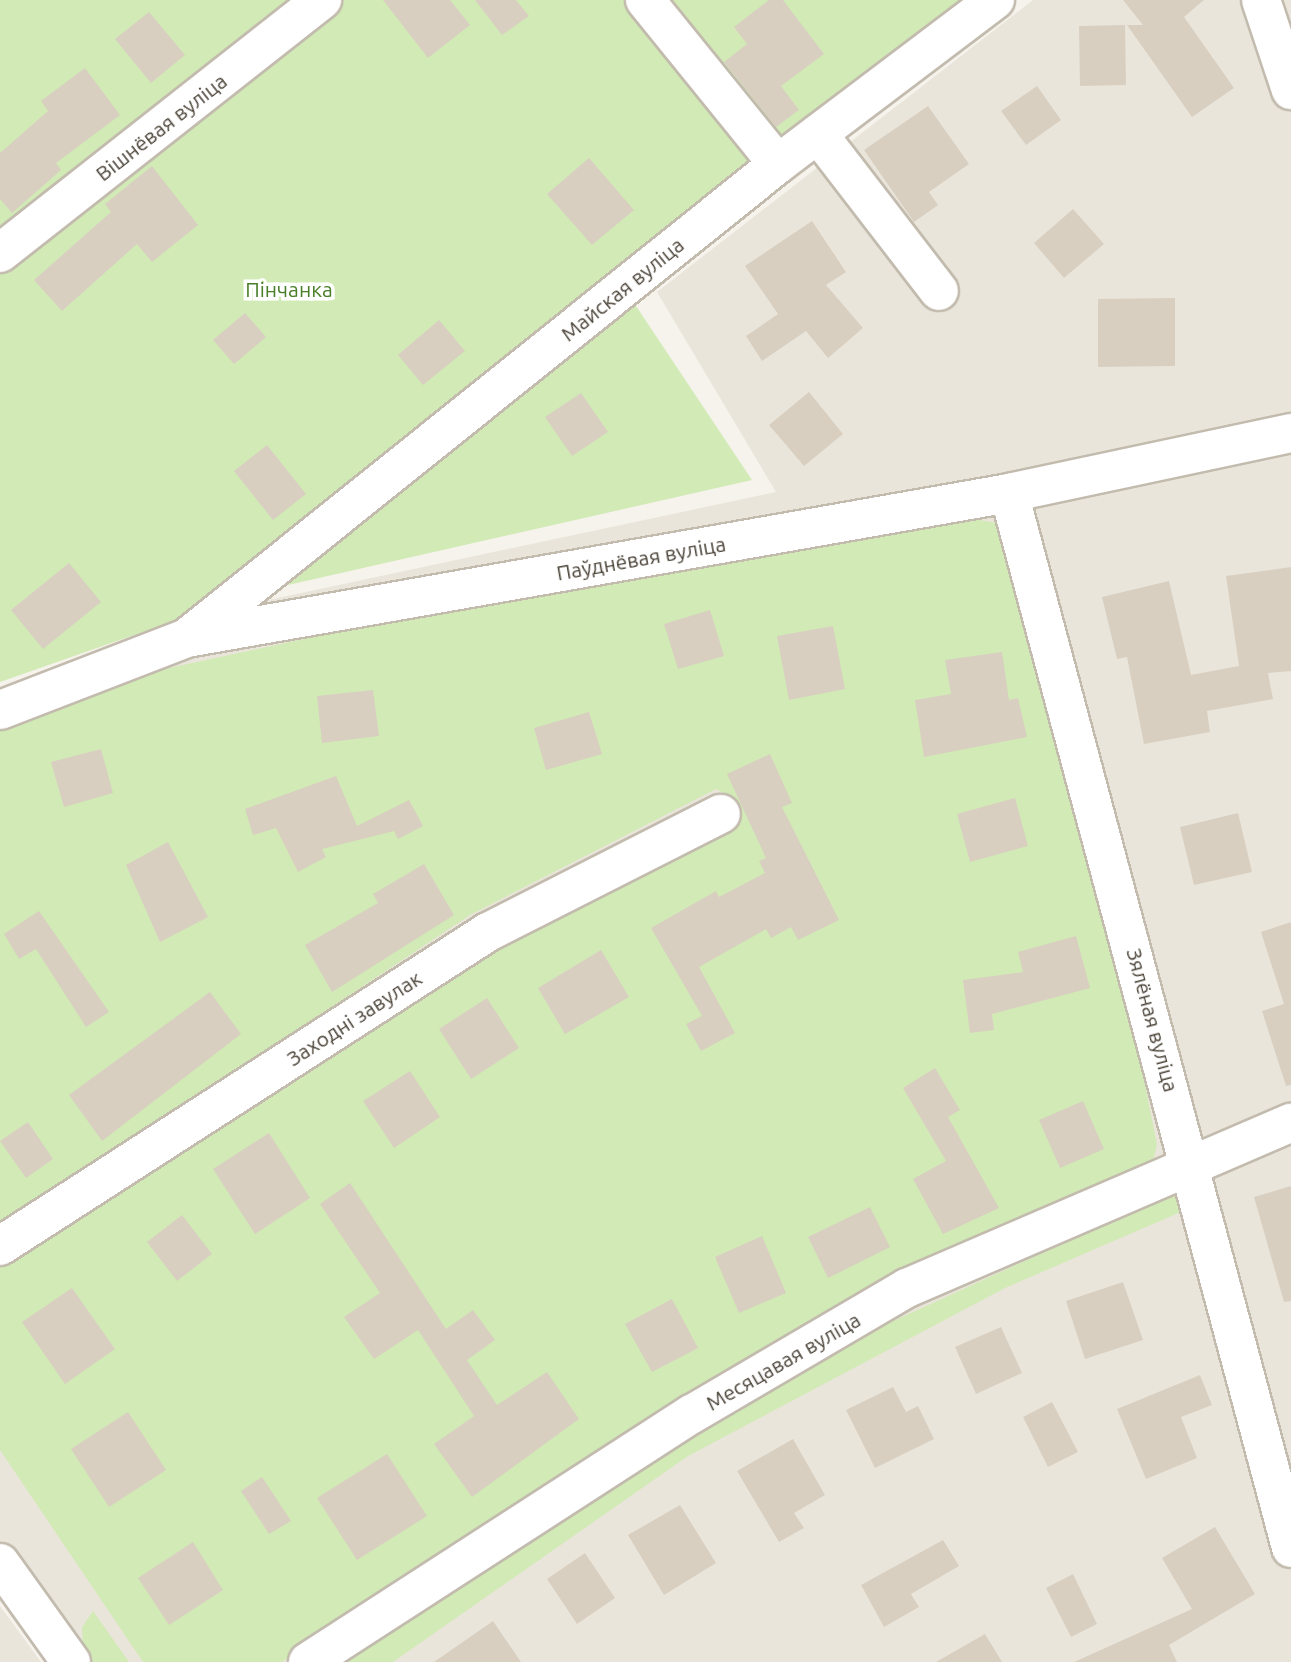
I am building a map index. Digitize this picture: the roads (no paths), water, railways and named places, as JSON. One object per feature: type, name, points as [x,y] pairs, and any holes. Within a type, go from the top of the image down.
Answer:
[{"type":"street","name":"Вішнёвая вуліца","points":[[0,253],[322,0]]},
{"type":"street","points":[[645,0],[778,164]]},
{"type":"street","name":"Майская вуліца","points":[[187,638],[778,164],[995,0]]},
{"type":"street","points":[[1262,0],[1291,90]]},
{"type":"street","points":[[818,134],[939,291]]},
{"type":"street","name":"Паўднёвая вуліца","points":[[0,710],[187,638],[1009,493],[1175,452],[1291,433]]},
{"type":"street","name":"Зялёная вуліца","points":[[1009,493],[1192,1164],[1291,1548]]},
{"type":"street","name":"Заходні завулак","points":[[0,1245],[488,932],[721,814]]},
{"type":"street","name":"Месяцавая вуліца","points":[[308,1662],[692,1414],[907,1288],[1291,1123]]},
{"type":"street","points":[[0,1563],[71,1662]]},
{"type":"park label","name":"Пінчанка","points":[[289,289]]}]
